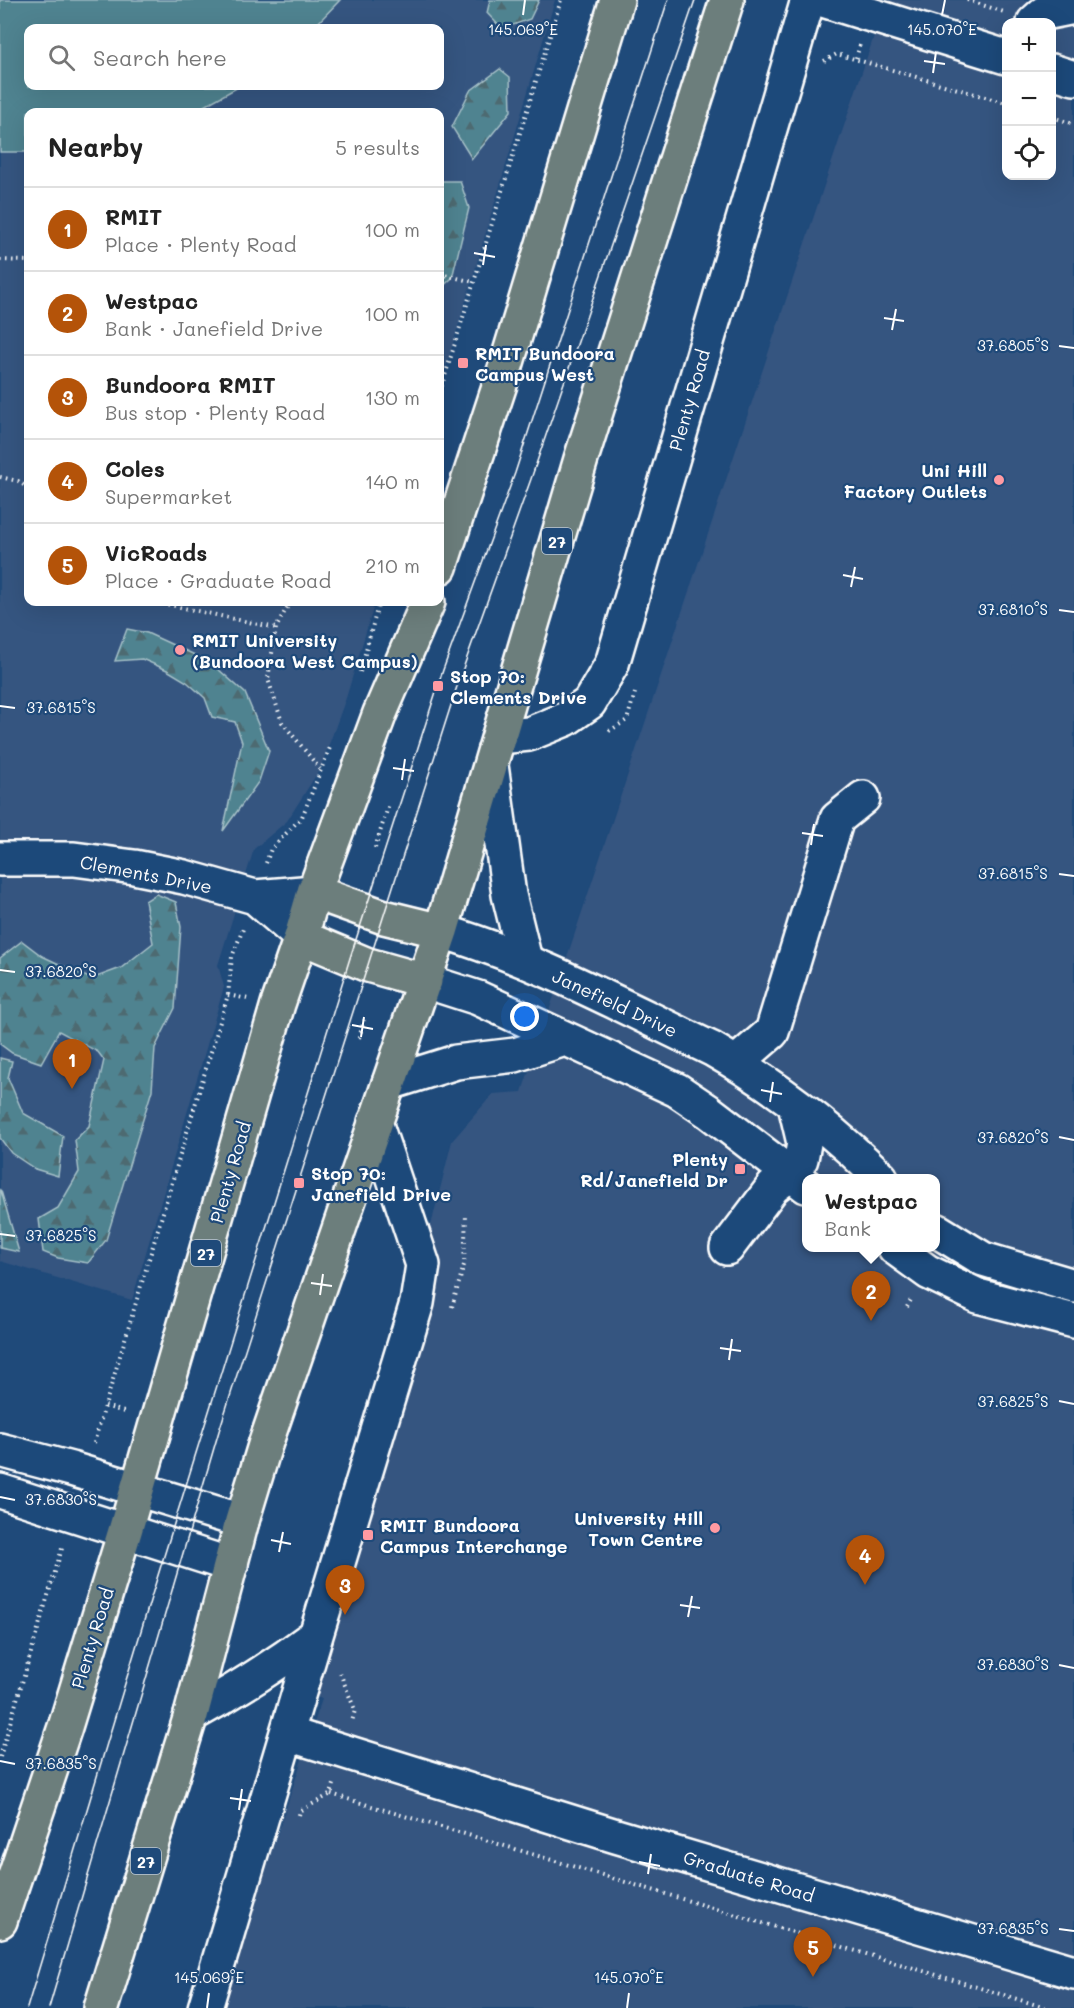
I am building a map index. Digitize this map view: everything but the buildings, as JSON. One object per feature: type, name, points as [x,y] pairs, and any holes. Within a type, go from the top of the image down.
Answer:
[{"type":"highway","points":[[444,555],[505,369],[617,0]]},
{"type":"highway","name":"27","points":[[389,1083],[441,931],[581,459],[727,0]]},
{"type":"highway","name":"Plenty Road","points":[[0,1921],[65,1727],[125,1531],[278,1004],[314,892],[380,713],[426,606]]},
{"type":"highway","name":"Janefield Drive","points":[[314,892],[384,917],[441,931]]},
{"type":"highway","points":[[301,937],[368,965],[425,981]]},
{"type":"highway","points":[[375,1122],[389,1083]]},
{"type":"highway","name":"27","points":[[100,2008],[191,1715],[242,1521],[265,1445],[375,1122]]},
{"type":"street","name":"Plenty Road","points":[[495,751],[566,719],[589,703],[612,664],[808,0]]},
{"type":"street","points":[[823,0],[1002,56]]},
{"type":"street","points":[[1038,18],[1044,13],[1074,7]]},
{"type":"street","points":[[1055,72],[1074,78]]},
{"type":"street","points":[[495,751],[509,895],[525,960]]},
{"type":"street","points":[[736,1063],[772,1032],[837,819],[863,798]]},
{"type":"street","name":"Clements Drive","points":[[0,859],[74,860],[134,867],[255,897],[314,892]]},
{"type":"street","name":"Clements Drive","points":[[255,897],[301,937]]},
{"type":"street","name":"Janefield Drive","points":[[441,931],[525,960],[712,1049],[736,1063],[795,1105],[861,1158],[876,1174]]},
{"type":"street","points":[[425,981],[478,998],[677,1090],[708,1111],[798,1181]]},
{"type":"street","points":[[389,1083],[456,1062],[515,1055],[565,1039]]},
{"type":"street","points":[[795,1105],[804,1143],[798,1181]]},
{"type":"street","points":[[205,2008],[417,1303],[423,1265],[375,1122]]},
{"type":"street","points":[[727,1248],[773,1187],[798,1181]]},
{"type":"street","points":[[940,1232],[983,1259],[1074,1286]]},
{"type":"street","points":[[900,1252],[928,1272],[978,1296],[1074,1321]]},
{"type":"street","points":[[0,1450],[85,1473],[242,1521]]},
{"type":"street","points":[[0,1491],[231,1565]]},
{"type":"street","points":[[191,1715],[285,1659],[316,1635]]},
{"type":"street","name":"Graduate Road","points":[[288,1734],[616,1836],[1074,1972]]},
{"type":"path","points":[[444,379],[561,0]]},
{"type":"path","points":[[856,58],[1002,102]]},
{"type":"path","points":[[1056,118],[1074,124]]},
{"type":"path","points":[[0,260],[24,261]]},
{"type":"path","points":[[444,275],[474,282]]},
{"type":"path","points":[[0,477],[18,481],[24,485]]},
{"type":"path","points":[[174,606],[276,628]]},
{"type":"path","points":[[288,606],[276,628],[268,679],[282,722],[320,769]]},
{"type":"path","points":[[359,676],[378,606]]},
{"type":"path","points":[[85,1473],[228,995],[232,957],[271,849],[302,817],[334,738]]},
{"type":"path","points":[[375,848],[388,804]]},
{"type":"path","points":[[359,1038],[364,1020]]},
{"type":"path","points":[[0,1757],[73,1513]]},
{"type":"path","points":[[297,1822],[300,1811],[331,1794],[1047,2008]]},
{"type":"shaded area","name":"RMIT University (Bundoora West Campus)","points":[[0,0],[555,0],[444,374],[444,108],[24,108],[24,606],[374,606],[346,698],[320,769],[287,821],[254,849],[218,965],[224,987],[132,1300],[0,1261]]},
{"type":"shaded area","points":[[886,0],[1074,0],[1074,2008],[220,2008],[322,1699],[314,1696],[452,1141],[493,1094],[522,1092]]},
{"type":"green space","points":[[0,0],[340,0],[317,24],[24,24],[24,90],[233,90],[200,108],[24,108],[24,152],[0,152]]},
{"type":"green space","points":[[490,0],[539,0],[530,19],[502,29],[487,13]]},
{"type":"green space","points":[[500,69],[510,77],[511,111],[472,159],[452,127],[470,91]]},
{"type":"green space","points":[[444,181],[460,181],[469,208],[452,278],[444,285]]},
{"type":"green space","points":[[127,629],[147,633],[210,662],[245,693],[269,751],[259,781],[223,831],[242,742],[235,722],[212,717],[205,698],[187,682],[167,670],[142,659],[115,661]]},
{"type":"green space","points":[[156,894],[176,902],[181,927],[175,1008],[155,1048],[152,1090],[106,1240],[88,1263],[58,1258],[43,1252],[39,1219],[58,1208],[79,1172],[75,1140],[89,1126],[104,1060],[98,1052],[59,1031],[41,1063],[12,1053],[0,1044],[0,958],[22,941],[42,956],[91,979],[121,968],[153,943],[145,901]]},
{"type":"green space","points":[[0,1058],[12,1061],[8,1078],[23,1113],[63,1136],[58,1176],[35,1169],[11,1153],[0,1138]]},
{"type":"green space","points":[[1,1191],[19,1252],[0,1248]]},
{"type":"tram line","points":[[27,2008],[150,1601],[350,958],[443,670],[515,473],[668,0]]},
{"type":"tram line","points":[[49,2008],[219,1431],[460,677],[531,479],[695,0]]},
{"type":"place","name":"RMIT Bundoora Campus West","points":[[463,363]]},
{"type":"place","name":"Uni Hill Factory Outlets","points":[[999,480]]},
{"type":"place","name":"RMIT University (Bundoora West Campus)","points":[[180,650]]},
{"type":"place","name":"Stop 70: Clements Drive","points":[[438,686]]},
{"type":"place","name":"RMIT","points":[[72,1089]]},
{"type":"place","name":"Plenty Rd/Janefield Dr","points":[[740,1169]]},
{"type":"place","name":"Stop 70: Janefield Drive","points":[[299,1183]]},
{"type":"place","name":"Westpac","points":[[871,1321]]},
{"type":"place","name":"University Hill Town Centre","points":[[715,1528]]},
{"type":"place","name":"RMIT Bundoora Campus Interchange","points":[[368,1535]]},
{"type":"place","name":"Coles","points":[[865,1585]]},
{"type":"place","name":"Bundoora RMIT","points":[[345,1615]]},
{"type":"place","name":"VicRoads","points":[[813,1977]]}]
